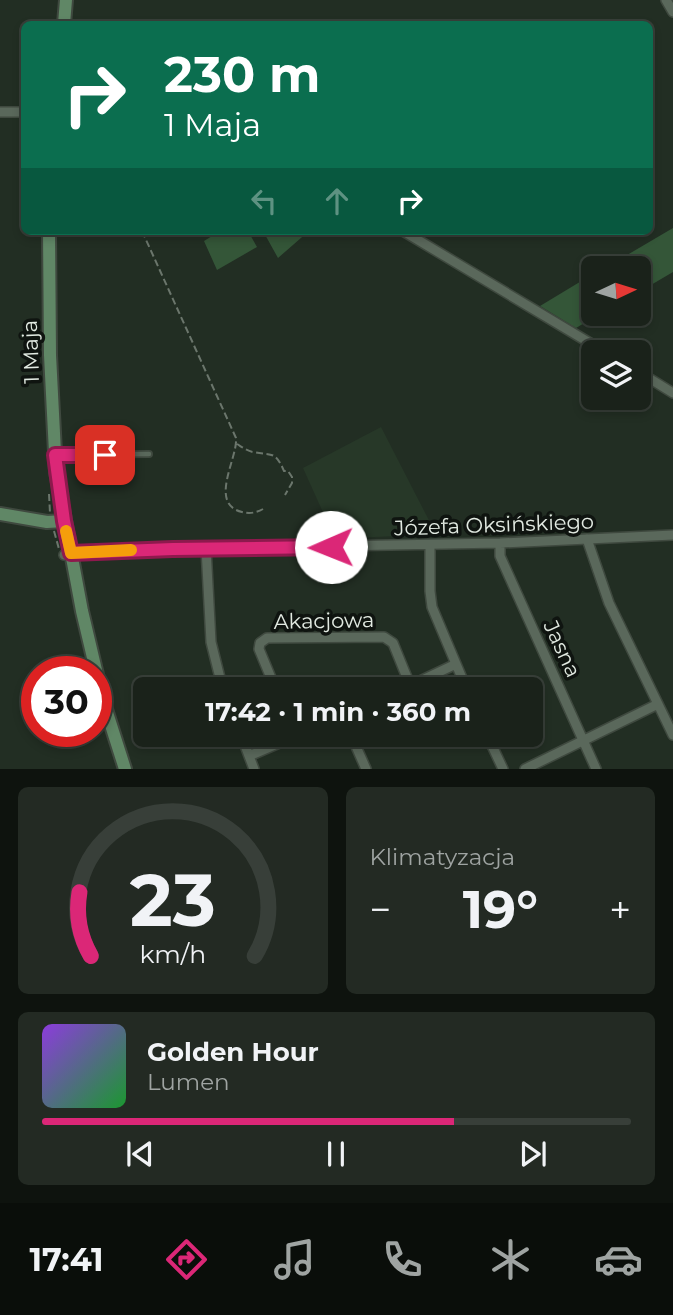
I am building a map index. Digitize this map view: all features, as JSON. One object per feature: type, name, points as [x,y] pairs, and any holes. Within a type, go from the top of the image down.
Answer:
[{"type":"main road","points":[[64,21],[66,0]]},
{"type":"main road","name":"1 Maja","points":[[49,235],[49,343],[61,521],[103,700],[125,769]]},
{"type":"main road","points":[[0,514],[47,522],[61,521]]},
{"type":"street","points":[[666,0],[673,12]]},
{"type":"street","points":[[0,112],[21,113]]},
{"type":"street","points":[[410,235],[585,340]]},
{"type":"street","points":[[651,379],[673,393]]},
{"type":"street","name":"Józefa Oksińskiego","points":[[68,554],[206,548],[500,543],[673,535]]},
{"type":"street","points":[[587,539],[609,603],[673,735]]},
{"type":"street","name":"Jasna","points":[[500,543],[500,555],[596,769]]},
{"type":"street","points":[[430,545],[432,607],[462,677]]},
{"type":"street","points":[[206,548],[211,642],[220,677]]},
{"type":"street","name":"Akacjowa","points":[[271,677],[259,649],[260,643],[267,638],[384,637],[393,643],[403,677]]},
{"type":"street","points":[[428,677],[456,664]]},
{"type":"street","points":[[526,769],[658,704]]},
{"type":"street","points":[[246,747],[254,769]]},
{"type":"street","points":[[249,756],[270,747]]},
{"type":"street","points":[[356,747],[366,769]]},
{"type":"street","points":[[493,747],[503,769]]},
{"type":"lane","points":[[55,455],[149,454]]},
{"type":"path","points":[[144,235],[236,443],[251,452],[278,458],[284,471],[288,471],[292,477],[292,483],[285,495]]},
{"type":"path","points":[[236,443],[225,483],[229,503],[233,509],[242,512],[256,513],[262,509]]},
{"type":"shaded area","points":[[381,427],[436,534],[335,539],[303,468]]},
{"type":"green space","points":[[673,228],[673,272],[651,285],[651,256],[625,256]]},
{"type":"green space","points":[[214,235],[250,235],[257,247],[217,270],[204,241]]},
{"type":"green space","points":[[265,235],[304,235],[278,258]]},
{"type":"green space","points":[[581,281],[581,325],[576,328],[540,306]]},
{"type":"slow traffic","points":[[66,531],[71,553],[131,550]]},
{"type":"route","points":[[105,455],[55,455],[71,553],[331,547]]}]
